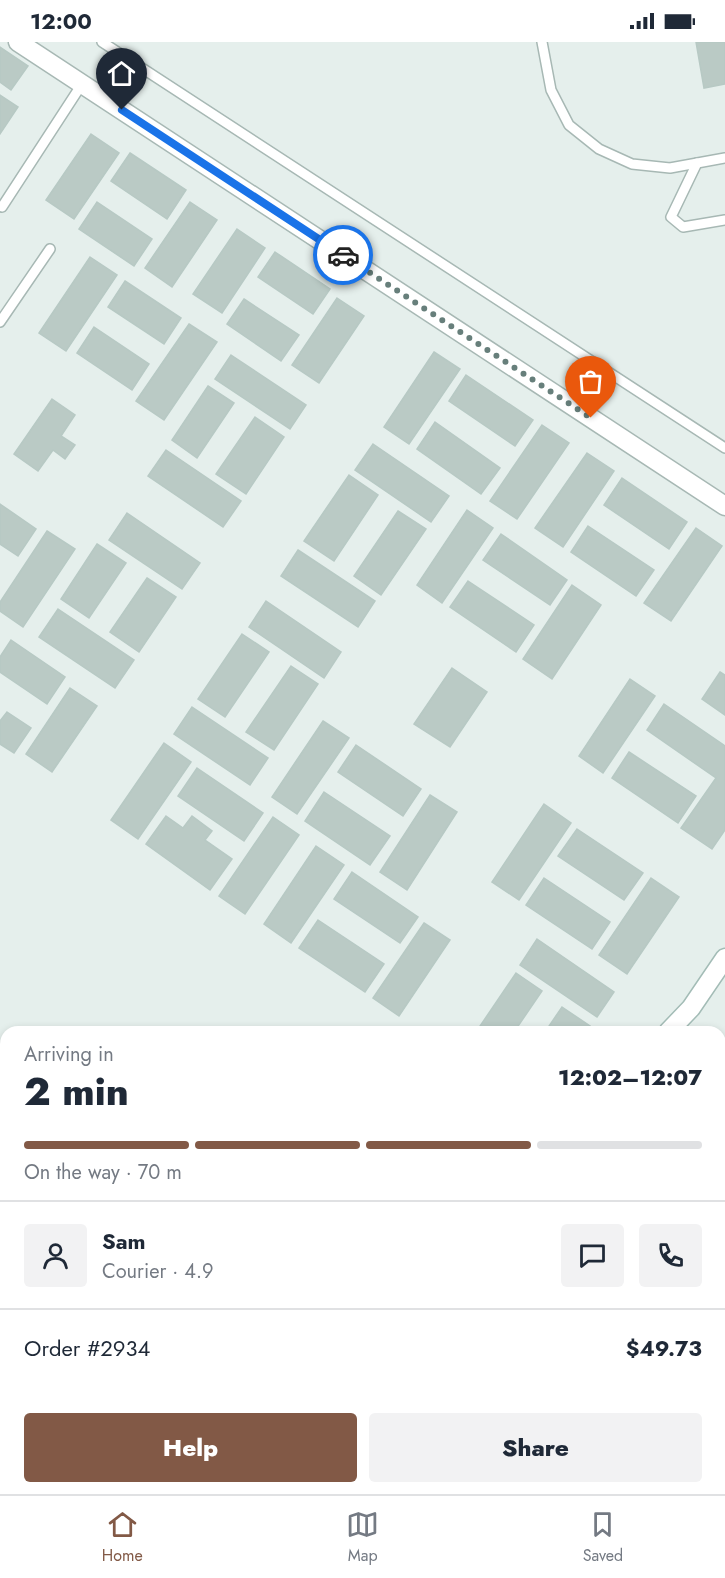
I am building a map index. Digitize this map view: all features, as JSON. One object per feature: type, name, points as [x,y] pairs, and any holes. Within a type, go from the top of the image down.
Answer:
[{"type":"street","points":[[18,42],[725,506]]},
{"type":"street","points":[[674,1026],[690,1008],[725,958]]},
{"type":"street","points":[[682,1026],[690,1008]]},
{"type":"lane","points":[[102,42],[725,448]]},
{"type":"lane","points":[[542,42],[551,90],[569,125],[599,149],[632,164],[670,168],[725,158]]},
{"type":"lane","points":[[2,207],[82,84]]},
{"type":"lane","points":[[698,163],[671,217],[683,227],[725,220]]},
{"type":"lane","points":[[0,322],[50,249]]},
{"type":"building","points":[[696,42],[725,42],[725,84],[704,88]]},
{"type":"building","points":[[0,47],[28,66],[11,90],[0,82]]},
{"type":"building","points":[[0,95],[18,107],[0,134]]},
{"type":"building","points":[[91,134],[119,153],[74,219],[46,200]]},
{"type":"building","points":[[130,153],[186,190],[167,219],[111,181]]},
{"type":"building","points":[[97,202],[152,239],[134,266],[79,229]]},
{"type":"building","points":[[190,202],[217,220],[172,287],[145,268]]},
{"type":"building","points":[[237,229],[265,248],[222,313],[193,294]]},
{"type":"building","points":[[275,252],[330,289],[313,314],[258,277]]},
{"type":"building","points":[[90,257],[117,275],[66,351],[39,333]]},
{"type":"building","points":[[125,281],[181,318],[164,344],[108,307]]},
{"type":"building","points":[[337,298],[364,316],[319,383],[292,365]]},
{"type":"building","points":[[244,299],[299,335],[281,361],[227,324]]},
{"type":"building","points":[[189,324],[217,342],[164,420],[136,401]]},
{"type":"building","points":[[94,327],[149,364],[132,390],[77,353]]},
{"type":"building","points":[[434,352],[460,369],[409,444],[384,427]]},
{"type":"building","points":[[231,355],[306,405],[290,429],[215,379]]},
{"type":"building","points":[[466,375],[533,420],[515,446],[449,401]]},
{"type":"building","points":[[208,386],[234,403],[197,458],[172,440]]},
{"type":"building","points":[[52,399],[75,415],[61,436],[75,445],[65,459],[53,450],[38,471],[14,454]]},
{"type":"building","points":[[255,417],[284,437],[246,494],[216,474]]},
{"type":"building","points":[[435,422],[500,468],[481,494],[417,449]]},
{"type":"building","points":[[542,425],[569,443],[517,519],[490,501]]},
{"type":"building","points":[[373,444],[449,496],[431,522],[355,470]]},
{"type":"building","points":[[166,450],[241,501],[223,527],[148,476]]},
{"type":"building","points":[[587,453],[614,471],[563,547],[535,528]]},
{"type":"building","points":[[349,475],[378,495],[334,561],[304,541]]},
{"type":"building","points":[[622,478],[687,522],[669,549],[604,505]]},
{"type":"building","points":[[0,504],[36,529],[18,556],[0,544]]},
{"type":"building","points":[[467,510],[493,528],[442,603],[417,585]]},
{"type":"building","points":[[398,511],[426,529],[381,595],[354,576]]},
{"type":"building","points":[[127,513],[200,563],[182,589],[109,540]]},
{"type":"building","points":[[588,526],[654,570],[636,596],[571,552]]},
{"type":"building","points":[[696,528],[722,546],[671,621],[644,603]]},
{"type":"building","points":[[47,531],[75,549],[23,627],[0,611],[0,602]]},
{"type":"building","points":[[501,534],[567,580],[550,605],[483,560]]},
{"type":"building","points":[[97,544],[126,563],[89,618],[61,599]]},
{"type":"building","points":[[298,550],[375,601],[358,627],[281,576]]},
{"type":"building","points":[[147,578],[176,597],[139,652],[110,632]]},
{"type":"building","points":[[468,581],[534,625],[516,652],[450,607]]},
{"type":"building","points":[[572,585],[601,605],[552,679],[523,659]]},
{"type":"building","points":[[266,601],[341,652],[324,678],[249,627]]},
{"type":"building","points":[[58,609],[134,660],[115,688],[39,637]]},
{"type":"building","points":[[242,634],[269,652],[225,717],[198,699]]},
{"type":"building","points":[[11,640],[65,677],[47,704],[0,672],[0,657]]},
{"type":"building","points":[[291,666],[318,684],[274,750],[246,732]]},
{"type":"building","points":[[452,668],[487,692],[450,747],[414,724]]},
{"type":"building","points":[[720,672],[725,675],[725,715],[702,699]]},
{"type":"building","points":[[630,679],[655,696],[603,773],[579,756]]},
{"type":"building","points":[[70,688],[97,706],[52,772],[26,754]]},
{"type":"building","points":[[664,704],[725,746],[725,830],[712,849],[681,828],[716,778],[647,730]]},
{"type":"building","points":[[192,707],[268,758],[250,785],[174,734]]},
{"type":"building","points":[[7,712],[31,728],[14,753],[0,744],[0,721]]},
{"type":"building","points":[[323,721],[349,738],[297,814],[272,797]]},
{"type":"building","points":[[164,743],[191,762],[138,839],[111,820]]},
{"type":"building","points":[[356,745],[421,789],[403,816],[338,772]]},
{"type":"building","points":[[629,752],[696,796],[678,823],[612,778]]},
{"type":"building","points":[[197,768],[263,813],[244,841],[178,796]]},
{"type":"building","points":[[324,792],[390,836],[370,865],[305,821]]},
{"type":"building","points":[[430,795],[457,812],[407,890],[380,872]]},
{"type":"building","points":[[544,804],[571,823],[519,900],[492,882]]},
{"type":"building","points":[[166,816],[183,828],[192,816],[212,831],[205,840],[232,859],[210,890],[146,844]]},
{"type":"building","points":[[273,817],[299,835],[245,914],[219,896]]},
{"type":"building","points":[[577,829],[643,873],[624,900],[558,856]]},
{"type":"building","points":[[316,846],[344,865],[291,943],[264,924]]},
{"type":"building","points":[[352,872],[418,917],[400,943],[334,899]]},
{"type":"building","points":[[544,878],[610,922],[592,949],[526,905]]},
{"type":"building","points":[[651,878],[679,897],[627,974],[599,955]]},
{"type":"building","points":[[318,920],[384,964],[365,992],[299,948]]},
{"type":"building","points":[[424,923],[450,940],[399,1016],[373,998]]},
{"type":"building","points":[[537,939],[614,992],[597,1017],[520,965]]},
{"type":"building","points":[[516,973],[542,991],[518,1026],[480,1026]]},
{"type":"building","points":[[562,1007],[590,1026],[549,1026]]},
{"type":"way so far","points":[[343,255],[591,418]]},
{"type":"route","points":[[122,110],[343,255]]}]
